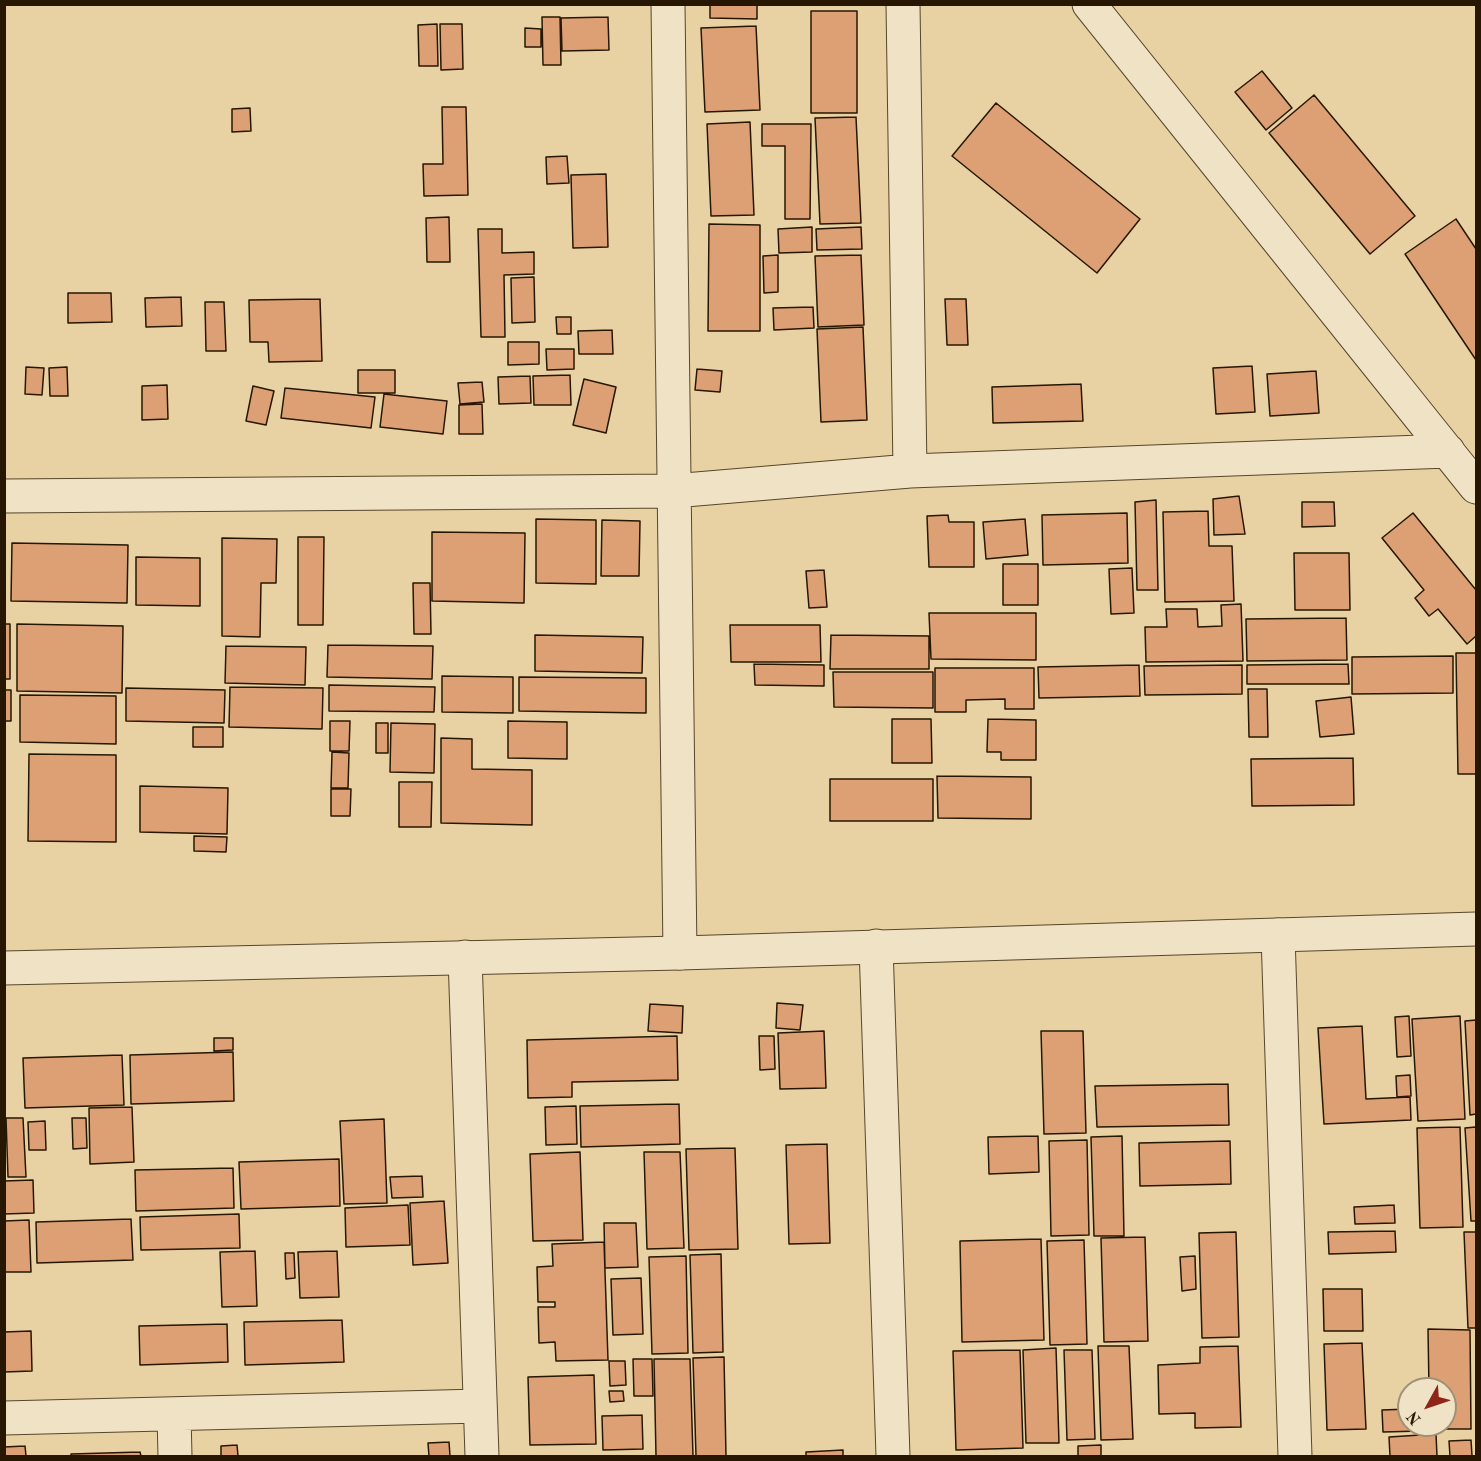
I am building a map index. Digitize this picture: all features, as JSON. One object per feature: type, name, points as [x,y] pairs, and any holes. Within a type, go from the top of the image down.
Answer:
[{"type":"street","points":[[668,4],[680,953]]},
{"type":"street","points":[[903,4],[910,471]]},
{"type":"street","points":[[1089,4],[1476,487]]},
{"type":"street","points":[[4,496],[673,491],[910,471],[1448,451]]},
{"type":"street","points":[[4,968],[680,953],[1476,929]]},
{"type":"street","points":[[1278,935],[1295,1456]]},
{"type":"street","points":[[876,946],[893,1456]]},
{"type":"street","points":[[465,957],[482,1456]]},
{"type":"street","points":[[4,1418],[480,1407]]},
{"type":"street","points":[[174,1415],[175,1456]]},
{"type":"building","points":[[710,4],[757,4],[757,19],[710,18]]},
{"type":"building","points":[[811,11],[857,11],[857,113],[811,113]]},
{"type":"building","points":[[542,17],[560,17],[561,65],[543,65]]},
{"type":"building","points":[[608,17],[609,50],[562,51],[561,18]]},
{"type":"building","points":[[437,24],[438,66],[419,66],[418,25]]},
{"type":"building","points":[[440,24],[462,24],[463,69],[441,70]]},
{"type":"building","points":[[756,26],[760,110],[705,112],[701,28]]},
{"type":"building","points":[[525,28],[541,29],[541,47],[525,47]]},
{"type":"building","points":[[1262,71],[1292,108],[1266,130],[1235,92]]},
{"type":"building","points":[[1314,95],[1415,216],[1370,254],[1269,133]]},
{"type":"building","points":[[996,103],[1140,219],[1097,273],[952,156]]},
{"type":"building","points":[[442,107],[466,107],[468,195],[424,196],[423,164],[443,164]]},
{"type":"building","points":[[250,108],[251,131],[232,132],[232,109]]},
{"type":"building","points":[[856,117],[861,223],[820,224],[815,118]]},
{"type":"building","points":[[750,122],[754,215],[711,216],[707,124]]},
{"type":"building","points":[[762,124],[811,124],[810,219],[785,219],[785,146],[762,146]]},
{"type":"building","points":[[567,156],[569,183],[547,184],[546,157]]},
{"type":"building","points":[[606,174],[608,247],[573,248],[571,175]]},
{"type":"building","points":[[449,217],[450,262],[427,262],[426,218]]},
{"type":"building","points":[[1456,219],[1476,249],[1476,360],[1405,254]]},
{"type":"building","points":[[709,224],[760,225],[760,331],[708,331]]},
{"type":"building","points":[[812,227],[812,252],[779,253],[778,229]]},
{"type":"building","points":[[861,227],[862,249],[817,250],[816,229]]},
{"type":"building","points":[[478,229],[502,229],[502,253],[534,252],[534,274],[504,275],[505,337],[481,337]]},
{"type":"building","points":[[778,255],[778,292],[764,293],[763,256]]},
{"type":"building","points":[[861,255],[864,325],[818,327],[815,256]]},
{"type":"building","points":[[534,277],[535,322],[512,323],[511,278]]},
{"type":"building","points":[[68,293],[111,293],[112,322],[68,323]]},
{"type":"building","points":[[181,297],[182,326],[146,327],[145,298]]},
{"type":"building","points":[[320,299],[322,361],[269,362],[268,342],[250,342],[249,300]]},
{"type":"building","points":[[945,299],[966,299],[968,345],[947,345]]},
{"type":"building","points":[[205,302],[224,302],[226,351],[206,351]]},
{"type":"building","points":[[813,307],[814,328],[774,330],[773,308]]},
{"type":"building","points":[[556,317],[571,317],[571,334],[557,334]]},
{"type":"building","points":[[863,327],[867,420],[821,422],[817,329]]},
{"type":"building","points":[[612,330],[613,354],[579,354],[578,331]]},
{"type":"building","points":[[508,342],[539,342],[539,364],[508,365]]},
{"type":"building","points":[[546,349],[574,349],[574,369],[547,370]]},
{"type":"building","points":[[1252,366],[1255,412],[1216,414],[1213,368]]},
{"type":"building","points":[[26,367],[44,368],[42,395],[25,394]]},
{"type":"building","points":[[67,367],[68,396],[50,396],[49,368]]},
{"type":"building","points":[[697,369],[722,371],[720,392],[695,390]]},
{"type":"building","points":[[358,370],[395,370],[395,393],[358,393]]},
{"type":"building","points":[[1316,371],[1319,413],[1270,416],[1267,374]]},
{"type":"building","points":[[570,375],[571,405],[534,405],[533,376]]},
{"type":"building","points":[[530,376],[531,403],[499,404],[498,377]]},
{"type":"building","points":[[584,379],[616,387],[606,433],[573,425]]},
{"type":"building","points":[[482,382],[484,402],[460,404],[458,383]]},
{"type":"building","points":[[1081,384],[1083,421],[993,423],[992,387]]},
{"type":"building","points":[[167,385],[168,419],[142,420],[142,386]]},
{"type":"building","points":[[253,386],[274,391],[266,425],[246,421]]},
{"type":"building","points":[[285,388],[375,397],[371,428],[281,418]]},
{"type":"building","points":[[384,394],[447,401],[443,434],[380,427]]},
{"type":"building","points":[[482,404],[483,434],[459,434],[459,405]]},
{"type":"building","points":[[1239,496],[1245,534],[1214,535],[1213,499]]},
{"type":"building","points":[[1156,500],[1158,590],[1137,590],[1135,502]]},
{"type":"building","points":[[1302,502],[1334,502],[1335,526],[1302,527]]},
{"type":"building","points":[[1208,511],[1209,546],[1232,546],[1234,601],[1165,602],[1163,512]]},
{"type":"building","points":[[1127,513],[1128,563],[1043,565],[1042,515]]},
{"type":"building","points":[[1413,513],[1476,590],[1476,636],[1467,644],[1438,609],[1429,616],[1415,598],[1424,590],[1382,538]]},
{"type":"building","points":[[948,515],[949,522],[974,522],[974,567],[929,567],[927,516]]},
{"type":"building","points":[[536,519],[596,520],[596,584],[536,583]]},
{"type":"building","points":[[1025,519],[1028,555],[986,559],[983,522]]},
{"type":"building","points":[[602,520],[640,521],[639,576],[601,576]]},
{"type":"building","points":[[432,532],[525,533],[524,603],[432,601]]},
{"type":"building","points":[[298,537],[324,537],[323,625],[298,625]]},
{"type":"building","points":[[222,538],[277,539],[276,583],[261,583],[260,637],[222,636]]},
{"type":"building","points":[[12,543],[128,545],[127,603],[11,601]]},
{"type":"building","points":[[1294,553],[1349,553],[1350,610],[1295,610]]},
{"type":"building","points":[[136,557],[200,558],[200,606],[136,605]]},
{"type":"building","points":[[1003,564],[1038,564],[1038,605],[1003,605]]},
{"type":"building","points":[[1132,568],[1134,613],[1111,614],[1109,569]]},
{"type":"building","points":[[824,570],[827,607],[809,608],[806,571]]},
{"type":"building","points":[[413,583],[430,583],[431,634],[414,634]]},
{"type":"building","points":[[1241,604],[1243,661],[1146,662],[1145,627],[1167,627],[1166,609],[1197,609],[1198,627],[1222,626],[1221,605]]},
{"type":"building","points":[[929,613],[1036,613],[1036,660],[931,659]]},
{"type":"building","points":[[1346,618],[1347,660],[1247,661],[1246,619]]},
{"type":"building","points":[[4,624],[10,624],[10,679],[4,679]]},
{"type":"building","points":[[17,624],[123,626],[122,693],[17,691]]},
{"type":"building","points":[[730,625],[820,625],[821,662],[731,662]]},
{"type":"building","points":[[535,635],[643,637],[642,673],[535,671]]},
{"type":"building","points":[[831,635],[929,636],[929,669],[830,669]]},
{"type":"building","points":[[328,645],[433,646],[432,679],[327,677]]},
{"type":"building","points":[[226,646],[306,647],[305,685],[225,683]]},
{"type":"building","points":[[1456,653],[1476,653],[1476,774],[1458,774]]},
{"type":"building","points":[[1453,656],[1453,693],[1352,694],[1352,657]]},
{"type":"building","points":[[754,664],[824,665],[824,686],[755,685]]},
{"type":"building","points":[[1348,664],[1349,684],[1247,684],[1247,665]]},
{"type":"building","points":[[1139,665],[1140,696],[1039,698],[1038,667]]},
{"type":"building","points":[[1242,665],[1242,694],[1145,695],[1144,666]]},
{"type":"building","points":[[935,668],[1034,668],[1034,709],[1005,709],[1005,699],[966,700],[966,712],[935,712]]},
{"type":"building","points":[[833,672],[933,672],[933,708],[834,707]]},
{"type":"building","points":[[442,676],[513,677],[513,713],[442,712]]},
{"type":"building","points":[[519,677],[646,678],[646,713],[519,711]]},
{"type":"building","points":[[329,685],[435,687],[434,712],[329,711]]},
{"type":"building","points":[[230,687],[323,688],[322,729],[229,727]]},
{"type":"building","points":[[126,688],[225,690],[224,723],[126,721]]},
{"type":"building","points":[[1248,689],[1267,689],[1268,737],[1249,737]]},
{"type":"building","points":[[4,690],[11,690],[11,721],[4,721]]},
{"type":"building","points":[[20,695],[116,696],[116,744],[20,742]]},
{"type":"building","points":[[1351,697],[1354,734],[1320,737],[1316,701]]},
{"type":"building","points":[[892,719],[931,719],[932,763],[892,763]]},
{"type":"building","points":[[988,719],[1036,720],[1036,760],[1001,760],[1001,752],[987,752]]},
{"type":"building","points":[[330,721],[350,721],[349,751],[330,751]]},
{"type":"building","points":[[508,721],[567,722],[567,759],[508,758]]},
{"type":"building","points":[[376,723],[388,723],[388,753],[376,753]]},
{"type":"building","points":[[391,723],[435,724],[434,773],[390,772]]},
{"type":"building","points":[[193,727],[223,727],[223,747],[193,747]]},
{"type":"building","points":[[441,738],[472,739],[472,769],[532,770],[532,825],[441,823]]},
{"type":"building","points":[[332,752],[349,753],[348,788],[331,788]]},
{"type":"building","points":[[29,754],[116,755],[116,842],[28,841]]},
{"type":"building","points":[[1353,758],[1354,805],[1252,806],[1251,759]]},
{"type":"building","points":[[937,776],[1031,777],[1031,819],[938,818]]},
{"type":"building","points":[[830,779],[933,779],[933,821],[830,821]]},
{"type":"building","points":[[399,782],[432,782],[431,827],[399,827]]},
{"type":"building","points":[[140,786],[228,788],[227,834],[140,832]]},
{"type":"building","points":[[331,789],[351,789],[350,816],[331,816]]},
{"type":"building","points":[[194,836],[227,837],[226,852],[194,851]]},
{"type":"building","points":[[777,1003],[803,1005],[800,1030],[776,1028]]},
{"type":"building","points":[[650,1004],[683,1006],[682,1033],[648,1031]]},
{"type":"building","points":[[1409,1016],[1411,1056],[1397,1057],[1395,1017]]},
{"type":"building","points":[[1460,1016],[1465,1119],[1418,1121],[1412,1019]]},
{"type":"building","points":[[1476,1020],[1476,1114],[1470,1115],[1465,1021]]},
{"type":"building","points":[[1362,1026],[1366,1099],[1410,1097],[1411,1120],[1324,1124],[1318,1028]]},
{"type":"building","points":[[824,1031],[826,1088],[780,1089],[778,1033]]},
{"type":"building","points":[[1041,1031],[1083,1031],[1086,1133],[1044,1134]]},
{"type":"building","points":[[677,1036],[678,1080],[572,1082],[572,1097],[528,1098],[527,1040]]},
{"type":"building","points":[[759,1036],[774,1036],[775,1069],[760,1070]]},
{"type":"building","points":[[214,1038],[233,1038],[233,1050],[214,1051]]},
{"type":"building","points":[[233,1052],[234,1101],[131,1104],[130,1055]]},
{"type":"building","points":[[122,1055],[124,1105],[25,1108],[23,1058]]},
{"type":"building","points":[[1410,1075],[1411,1096],[1397,1097],[1396,1076]]},
{"type":"building","points":[[1228,1084],[1229,1125],[1097,1127],[1095,1086]]},
{"type":"building","points":[[679,1104],[680,1144],[581,1147],[580,1106]]},
{"type":"building","points":[[576,1106],[577,1144],[546,1145],[545,1107]]},
{"type":"building","points":[[132,1107],[134,1162],[90,1164],[89,1108]]},
{"type":"building","points":[[6,1118],[23,1118],[26,1177],[8,1177]]},
{"type":"building","points":[[72,1118],[86,1118],[87,1148],[73,1149]]},
{"type":"building","points":[[384,1119],[387,1203],[344,1204],[340,1121]]},
{"type":"building","points":[[45,1121],[46,1150],[29,1150],[28,1122]]},
{"type":"building","points":[[1460,1127],[1463,1227],[1420,1228],[1417,1128]]},
{"type":"building","points":[[1476,1127],[1476,1221],[1471,1221],[1465,1128]]},
{"type":"building","points":[[1038,1136],[1039,1172],[989,1174],[988,1137]]},
{"type":"building","points":[[1122,1136],[1124,1236],[1094,1236],[1091,1137]]},
{"type":"building","points":[[1087,1140],[1089,1235],[1051,1236],[1049,1141]]},
{"type":"building","points":[[1230,1141],[1231,1184],[1140,1186],[1139,1143]]},
{"type":"building","points":[[827,1144],[830,1243],[789,1244],[786,1145]]},
{"type":"building","points":[[735,1148],[738,1249],[689,1250],[686,1149]]},
{"type":"building","points":[[580,1152],[583,1240],[533,1241],[530,1154]]},
{"type":"building","points":[[644,1152],[680,1152],[684,1248],[647,1249]]},
{"type":"building","points":[[339,1159],[340,1206],[241,1209],[239,1162]]},
{"type":"building","points":[[233,1168],[234,1208],[136,1211],[135,1170]]},
{"type":"building","points":[[422,1176],[423,1197],[392,1198],[390,1177]]},
{"type":"building","points":[[33,1180],[34,1213],[4,1214],[4,1181]]},
{"type":"building","points":[[444,1201],[448,1263],[413,1265],[410,1203]]},
{"type":"building","points":[[408,1205],[410,1245],[346,1247],[345,1208]]},
{"type":"building","points":[[1394,1205],[1395,1223],[1355,1224],[1354,1207]]},
{"type":"building","points":[[239,1214],[240,1248],[141,1250],[140,1217]]},
{"type":"building","points":[[131,1219],[133,1260],[37,1263],[36,1222]]},
{"type":"building","points":[[29,1220],[31,1272],[4,1272],[4,1221]]},
{"type":"building","points":[[604,1223],[636,1223],[638,1267],[605,1268]]},
{"type":"building","points":[[1395,1231],[1396,1252],[1329,1254],[1328,1232]]},
{"type":"building","points":[[1236,1232],[1239,1337],[1202,1338],[1199,1233]]},
{"type":"building","points":[[1464,1232],[1476,1232],[1476,1328],[1468,1328]]},
{"type":"building","points":[[1145,1237],[1148,1341],[1104,1342],[1101,1238]]},
{"type":"building","points":[[1041,1239],[1044,1340],[962,1342],[960,1241]]},
{"type":"building","points":[[1084,1240],[1087,1344],[1050,1345],[1047,1241]]},
{"type":"building","points":[[604,1242],[608,1360],[556,1361],[555,1342],[539,1343],[538,1307],[555,1307],[555,1302],[538,1302],[537,1267],[553,1266],[552,1244]]},
{"type":"building","points":[[255,1251],[257,1306],[222,1307],[220,1252]]},
{"type":"building","points":[[337,1251],[339,1297],[300,1298],[298,1252]]},
{"type":"building","points":[[285,1253],[294,1253],[295,1278],[286,1279]]},
{"type":"building","points":[[721,1254],[723,1352],[693,1353],[690,1255]]},
{"type":"building","points":[[686,1256],[688,1353],[652,1354],[649,1257]]},
{"type":"building","points":[[1195,1256],[1196,1289],[1182,1291],[1180,1257]]},
{"type":"building","points":[[641,1278],[643,1334],[613,1335],[611,1279]]},
{"type":"building","points":[[1323,1289],[1362,1289],[1363,1331],[1324,1331]]},
{"type":"building","points":[[342,1320],[344,1362],[245,1365],[244,1322]]},
{"type":"building","points":[[227,1324],[228,1362],[140,1365],[139,1326]]},
{"type":"building","points":[[1428,1329],[1470,1330],[1471,1429],[1457,1429],[1457,1377],[1429,1377]]},
{"type":"building","points":[[31,1331],[32,1371],[4,1372],[4,1332]]},
{"type":"building","points":[[1362,1343],[1366,1429],[1327,1430],[1324,1344]]},
{"type":"building","points":[[1098,1346],[1129,1346],[1133,1439],[1101,1440]]},
{"type":"building","points":[[1238,1346],[1241,1427],[1195,1428],[1195,1413],[1159,1414],[1158,1365],[1200,1363],[1200,1347]]},
{"type":"building","points":[[1056,1348],[1059,1443],[1026,1443],[1023,1350]]},
{"type":"building","points":[[1020,1350],[1023,1448],[956,1450],[953,1351]]},
{"type":"building","points":[[1064,1350],[1092,1350],[1095,1439],[1067,1440]]},
{"type":"building","points":[[724,1357],[726,1456],[696,1456],[693,1358]]},
{"type":"building","points":[[633,1359],[652,1359],[653,1396],[634,1396]]},
{"type":"building","points":[[654,1359],[690,1359],[693,1456],[656,1456]]},
{"type":"building","points":[[609,1361],[625,1361],[626,1385],[610,1386]]},
{"type":"building","points":[[594,1375],[596,1444],[530,1445],[528,1377]]},
{"type":"building","points":[[609,1391],[623,1391],[624,1401],[610,1402]]},
{"type":"building","points":[[1397,1409],[1397,1432],[1383,1432],[1382,1410]]},
{"type":"building","points":[[642,1415],[643,1449],[603,1450],[602,1416]]},
{"type":"building","points":[[1389,1437],[1436,1437],[1437,1456],[1390,1456]]},
{"type":"building","points":[[1471,1440],[1472,1456],[1450,1456],[1449,1441]]},
{"type":"building","points":[[449,1442],[450,1456],[429,1456],[428,1443]]},
{"type":"building","points":[[237,1445],[238,1456],[221,1456],[221,1446]]},
{"type":"building","points":[[1101,1445],[1101,1456],[1078,1456],[1078,1446]]},
{"type":"building","points":[[25,1446],[26,1456],[4,1456],[4,1447]]},
{"type":"building","points":[[843,1450],[843,1456],[806,1456],[806,1452]]},
{"type":"building","points":[[140,1452],[141,1456],[71,1456],[71,1454]]}]
